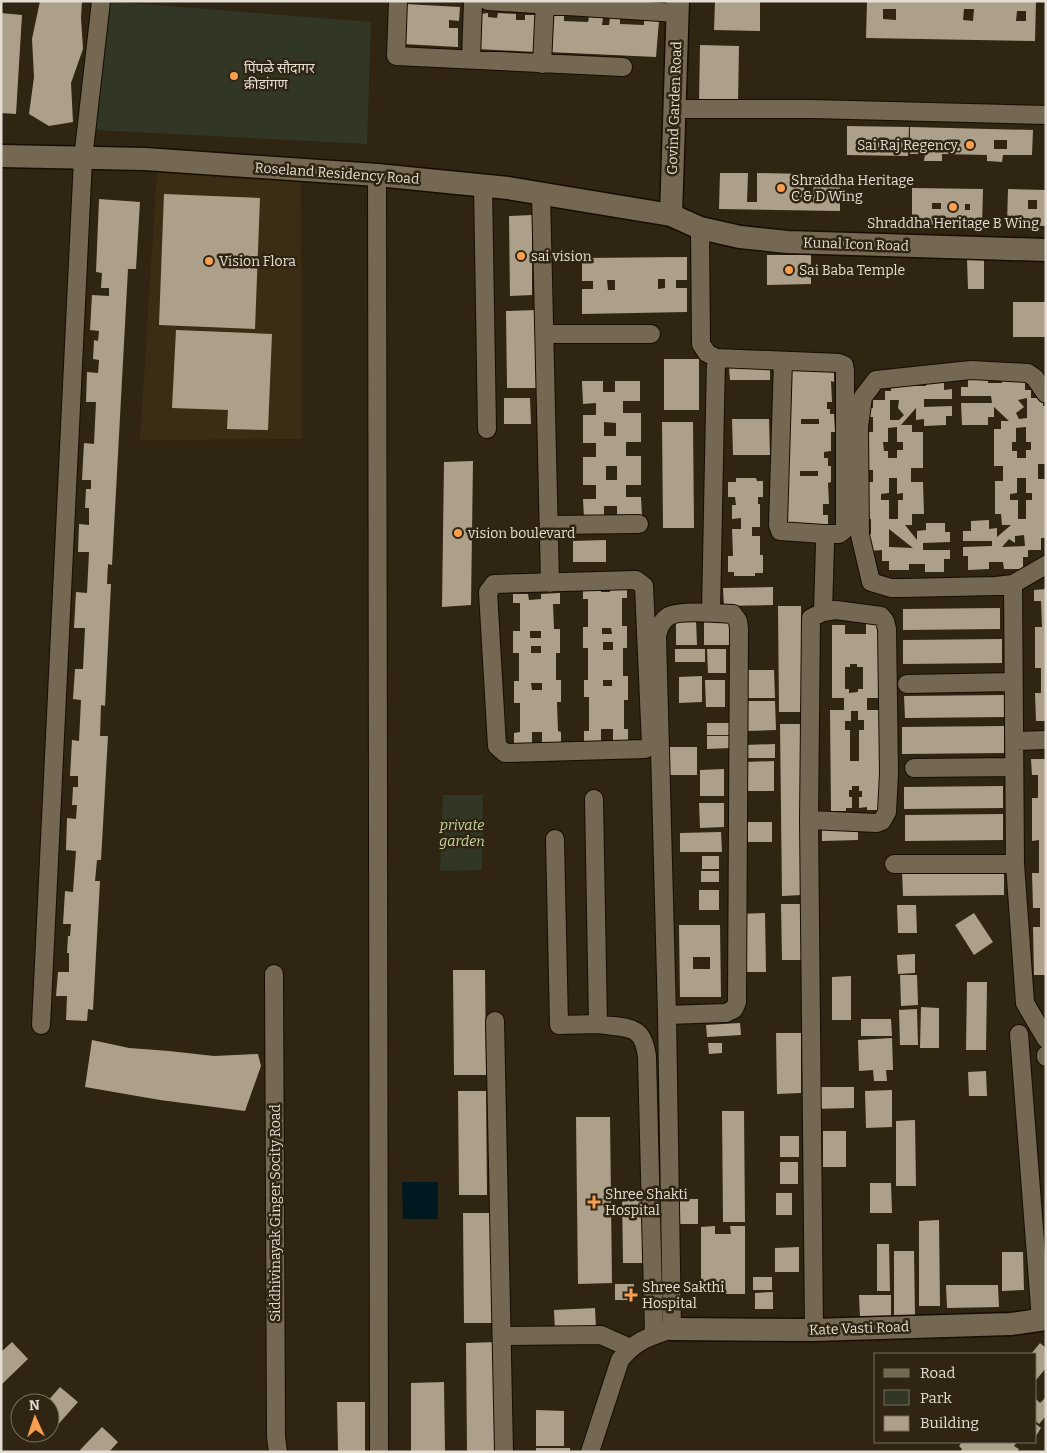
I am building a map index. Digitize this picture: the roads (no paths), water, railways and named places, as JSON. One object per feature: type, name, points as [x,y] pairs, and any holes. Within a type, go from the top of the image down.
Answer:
[{"type":"street","points":[[41,1025],[84,159],[101,1]]},
{"type":"street","points":[[398,1],[396,56],[623,67]]},
{"type":"street","points":[[471,60],[473,1]]},
{"type":"street","points":[[488,1],[678,7]]},
{"type":"street","points":[[542,64],[544,3]]},
{"type":"street","name":"Govind Garden Road","points":[[671,214],[678,7]]},
{"type":"street","points":[[674,109],[820,109],[1046,115]]},
{"type":"street","name":"Roseland Residency Road","points":[[1,156],[144,159],[377,175],[540,193],[671,214]]},
{"type":"street","points":[[377,175],[379,1452]]},
{"type":"street","points":[[483,186],[487,429]]},
{"type":"street","points":[[540,193],[550,583]]},
{"type":"street","name":"Kunal Icon Road","points":[[671,214],[700,228],[740,237],[787,242],[1046,250]]},
{"type":"street","points":[[700,228],[701,344],[706,353],[716,358],[839,363],[844,365],[844,527],[843,531],[838,534],[780,532],[778,525],[782,361]]},
{"type":"street","points":[[545,334],[651,334]]},
{"type":"street","points":[[711,612],[716,358]]},
{"type":"street","points":[[1046,394],[1035,378],[1028,373],[971,370],[876,380],[863,397],[858,426],[860,535],[871,582],[891,588],[996,586],[1013,584],[1046,565]]},
{"type":"street","points":[[549,525],[639,524]]},
{"type":"street","points":[[823,612],[824,534]]},
{"type":"street","points":[[636,580],[644,586],[651,745],[645,749],[505,753],[496,746],[488,592],[494,584],[550,583],[636,580]]},
{"type":"street","points":[[1013,584],[1015,864],[1025,1003],[1046,1039]]},
{"type":"street","points":[[809,820],[876,823],[882,821],[887,812],[889,773],[887,629],[885,621],[881,616],[836,610],[823,612],[811,618],[809,820],[814,1330]]},
{"type":"street","points":[[663,1332],[667,1015],[657,636],[659,627],[670,615],[711,612],[733,614],[738,621],[739,629],[737,1002],[734,1009],[726,1012],[667,1015]]},
{"type":"street","points":[[907,684],[1014,682]]},
{"type":"street","points":[[1014,741],[1046,740]]},
{"type":"street","points":[[914,768],[1014,767]]},
{"type":"street","points":[[594,798],[598,1024]]},
{"type":"street","points":[[555,840],[560,1025],[598,1024],[626,1028],[638,1032],[646,1046],[663,1332]]},
{"type":"street","points":[[894,864],[1015,864]]},
{"type":"street","name":"Siddhivinayak Ginger Socity Road","points":[[274,974],[276,1427],[278,1452]]},
{"type":"street","points":[[495,1021],[504,1452]]},
{"type":"street","points":[[1019,1034],[1043,1320]]},
{"type":"street","name":"Kate Vasti Road","points":[[663,1332],[1010,1324],[1043,1320]]},
{"type":"street","points":[[590,1452],[620,1360],[630,1348],[646,1338],[663,1332]]},
{"type":"street","points":[[502,1336],[601,1335],[630,1348]]},
{"type":"water","points":[[402,1182],[438,1182],[438,1219],[403,1219]]},
{"type":"place","name":"पिंपळे सौदागर क्रीडांगण","points":[[234,76]]},
{"type":"place","name":"Sai Raj Regency.","points":[[970,145]]},
{"type":"place","name":"Shraddha Heritage C & D Wing","points":[[781,188]]},
{"type":"place","name":"Shraddha Heritage B Wing","points":[[953,207]]},
{"type":"place","name":"sai vision","points":[[521,256]]},
{"type":"place","name":"Vision Flora","points":[[209,261]]},
{"type":"place","name":"Sai Baba Temple","points":[[789,270]]},
{"type":"place","name":"vision boulevard","points":[[458,533]]},
{"type":"place","name":"Shree Shakti Hospital","points":[[594,1202]]},
{"type":"place","name":"Shree Sakthi Hospital","points":[[631,1295]]},
{"type":"park label","name":"private garden","points":[[462,834]]}]
